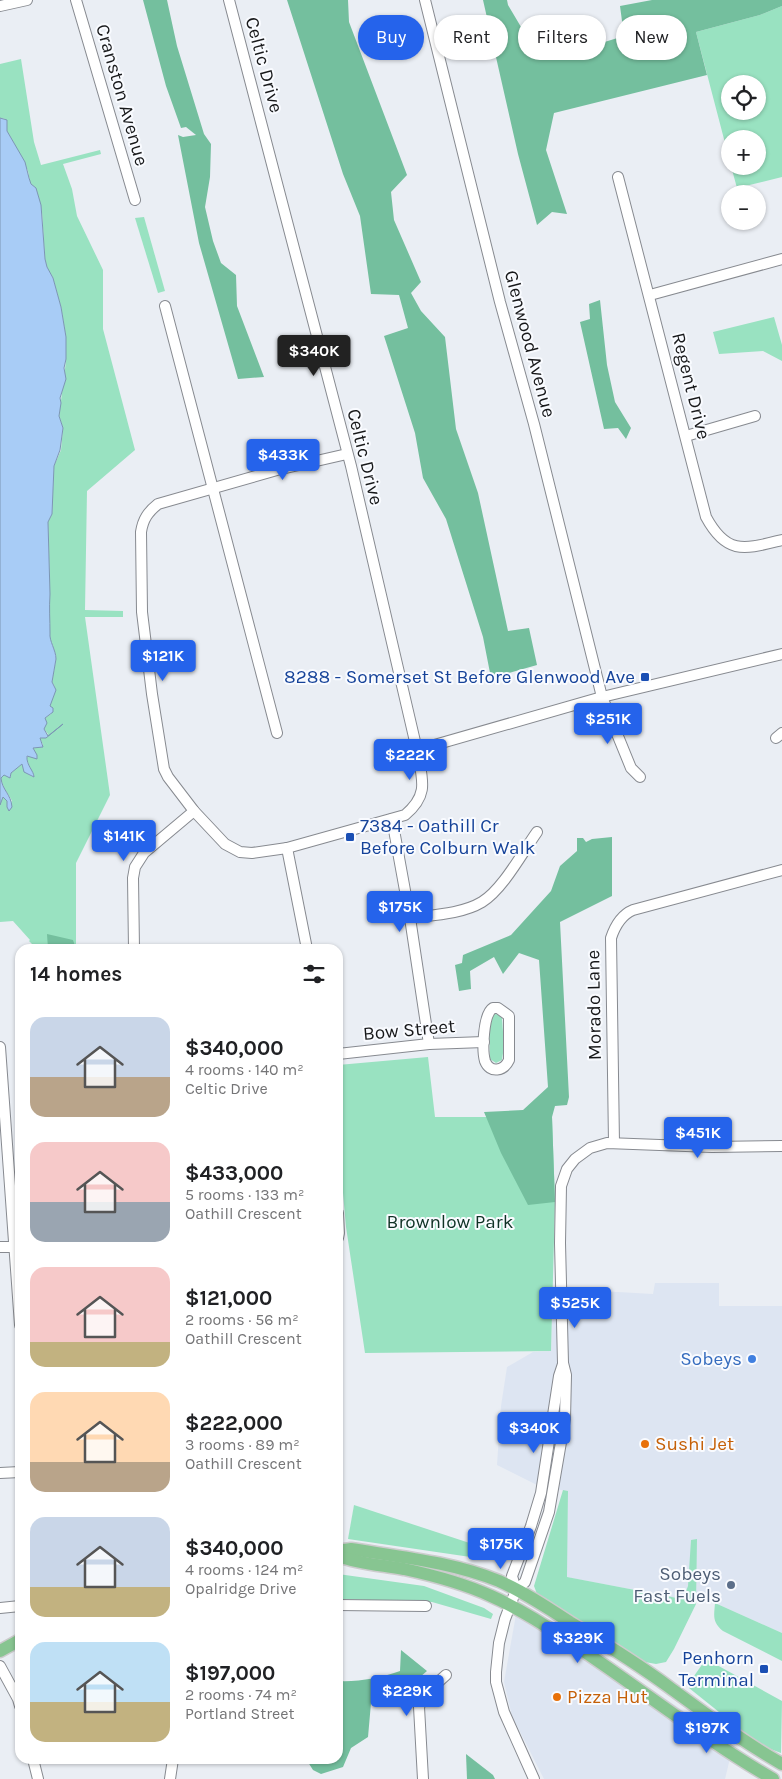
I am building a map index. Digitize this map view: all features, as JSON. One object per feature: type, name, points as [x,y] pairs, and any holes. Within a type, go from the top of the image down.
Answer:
[{"type":"main road","points":[[343,1550],[351,1549],[446,1565],[498,1581],[535,1618],[732,1755],[773,1779]]},
{"type":"main road","points":[[343,1558],[349,1561],[405,1569],[481,1592],[513,1598],[584,1631],[668,1686],[697,1709],[755,1749],[782,1764]]},
{"type":"main road","points":[[0,1651],[15,1643]]},
{"type":"street","points":[[0,6],[27,0]]},
{"type":"street","name":"Cranston Avenue","points":[[76,0],[135,200]]},
{"type":"street","name":"Celtic Drive","points":[[229,0],[347,454],[417,750],[423,790],[414,808],[405,815],[392,819],[287,848],[252,853],[231,848],[194,811],[168,777],[163,763],[142,612],[141,532],[146,516],[158,504],[277,470],[347,454]]},
{"type":"street","name":"Glenwood Avenue","points":[[425,0],[500,302],[534,424],[602,698],[631,768],[640,777]]},
{"type":"street","name":"Regent Drive","points":[[618,177],[706,517],[717,534],[732,546],[745,548],[782,540]]},
{"type":"street","points":[[650,295],[782,259]]},
{"type":"street","points":[[165,306],[277,733]]},
{"type":"street","points":[[686,436],[755,416]]},
{"type":"street","points":[[417,750],[602,698],[782,654]]},
{"type":"street","points":[[133,944],[133,878],[138,860],[194,811]]},
{"type":"street","points":[[392,819],[430,1044]]},
{"type":"street","points":[[410,918],[452,912],[480,903],[497,890],[537,832]]},
{"type":"street","points":[[287,848],[306,944]]},
{"type":"street","name":"Morado Lane","points":[[614,1143],[611,938],[618,923],[628,912],[633,910],[782,870]]},
{"type":"street","name":"Bow Street","points":[[498,1008],[509,1016],[509,1060],[506,1066],[502,1069],[497,1069],[488,1066],[485,1061],[484,1042],[489,1011],[498,1008]]},
{"type":"street","name":"Bow Street","points":[[343,1053],[430,1044],[484,1042]]},
{"type":"street","points":[[0,1048],[15,1260]]},
{"type":"street","points":[[513,1598],[526,1582],[549,1512],[565,1419],[566,1375],[563,1364],[560,1243],[561,1186],[567,1169],[579,1155],[595,1146],[614,1143],[710,1147],[782,1146]]},
{"type":"street","points":[[0,1248],[14,1247]]},
{"type":"street","points":[[534,1779],[504,1712],[496,1682],[499,1643],[513,1598],[512,1576],[541,1493],[559,1376],[563,1364]]},
{"type":"street","points":[[0,1473],[15,1472]]},
{"type":"street","points":[[343,1605],[426,1606]]},
{"type":"street","points":[[0,1608],[15,1606]]},
{"type":"street","points":[[0,1666],[15,1694]]},
{"type":"street","points":[[423,1779],[419,1707],[424,1695],[446,1675]]},
{"type":"street","points":[[34,1764],[38,1779]]},
{"type":"street","points":[[170,1779],[172,1764]]},
{"type":"shaded area","points":[[655,1283],[719,1283],[719,1306],[782,1306],[782,1633],[715,1603],[693,1601],[566,1577],[568,1491],[541,1487],[497,1465],[501,1406],[507,1367],[533,1352],[551,1351],[553,1295],[564,1289],[653,1294]]},
{"type":"shaded area","points":[[518,1603],[553,1622],[729,1742],[733,1746],[725,1779],[544,1779],[512,1716],[504,1682]]},
{"type":"green space","points":[[143,0],[167,0],[177,46],[204,134],[211,144],[210,177],[205,207],[213,241],[221,263],[236,275],[237,306],[264,377],[238,379],[199,243],[178,135],[183,137],[196,135],[186,127],[181,128],[166,86]]},
{"type":"green space","points":[[287,0],[348,0],[349,22],[358,46],[358,60],[363,60],[407,175],[391,192],[394,220],[421,282],[411,293],[421,311],[445,337],[456,429],[478,493],[508,631],[529,628],[537,665],[491,678],[483,637],[446,519],[423,478],[415,433],[384,336],[408,328],[399,295],[371,294],[360,216],[343,174]]},
{"type":"green space","points":[[483,0],[507,0],[518,22],[518,60],[606,60],[606,42],[616,38],[616,60],[687,60],[687,15],[621,15],[620,6],[652,0],[782,0],[782,6],[760,15],[696,32],[707,75],[554,113],[546,150],[567,214],[552,212],[537,225],[518,154],[497,60],[508,60],[508,15],[486,15]]},
{"type":"green space","points":[[782,6],[782,177],[749,185],[736,185],[733,175],[766,175],[766,130],[722,130],[696,32],[760,15]]},
{"type":"green space","points":[[21,59],[34,142],[41,165],[100,150],[101,154],[63,164],[72,189],[77,216],[103,270],[103,329],[135,450],[87,491],[85,610],[123,611],[123,617],[85,617],[110,795],[76,863],[76,944],[32,944],[13,921],[0,922],[0,805],[3,797],[7,801],[7,807],[12,801],[1,778],[4,775],[11,777],[11,773],[22,764],[23,769],[34,777],[26,758],[34,752],[33,748],[43,745],[40,738],[48,734],[44,729],[45,718],[51,714],[50,706],[55,691],[52,682],[56,659],[50,636],[48,522],[52,514],[54,466],[61,450],[63,428],[59,416],[66,361],[66,337],[61,307],[53,278],[45,259],[42,212],[37,192],[30,182],[28,171],[7,131],[5,119],[0,118],[0,64]]},
{"type":"green space","points":[[144,217],[165,291],[158,293],[135,218]]},
{"type":"green space","points":[[600,300],[607,365],[615,402],[631,428],[626,439],[618,428],[604,429],[580,322],[590,319],[589,304]]},
{"type":"green space","points":[[774,317],[782,345],[782,361],[763,351],[719,354],[713,332]]},
{"type":"green space","points":[[612,837],[612,896],[560,922],[569,1097],[567,1105],[555,1106],[552,1117],[555,1202],[528,1205],[501,1153],[484,1112],[523,1110],[548,1087],[539,960],[519,953],[503,974],[494,957],[470,971],[471,989],[459,991],[455,965],[462,963],[463,955],[511,935],[551,891],[560,866],[577,851],[577,838],[583,838],[586,842],[592,839]]},
{"type":"green space","points":[[47,934],[73,940],[74,944],[48,944]]},
{"type":"green space","points":[[495,1014],[500,1015],[502,1018],[504,1046],[502,1060],[496,1063],[490,1059],[489,1027],[492,1016]]},
{"type":"green space","name":"Brownlow Park","points":[[428,1057],[435,1117],[552,1117],[555,1202],[551,1351],[365,1353],[346,1227],[343,1193],[343,1065]]},
{"type":"green space","points":[[563,1490],[568,1491],[567,1577],[677,1598],[685,1594],[688,1586],[691,1540],[697,1539],[696,1604],[666,1662],[656,1664],[645,1662],[537,1594],[534,1586]]},
{"type":"green space","points":[[354,1505],[503,1554],[484,1559],[348,1539]]},
{"type":"green space","points":[[343,1575],[424,1586],[484,1608],[493,1614],[491,1619],[432,1602],[343,1599]]},
{"type":"green space","points":[[715,1603],[782,1633],[782,1661],[719,1628],[715,1622]]},
{"type":"green space","points":[[401,1650],[427,1671],[407,1688],[371,1703],[368,1737],[351,1748],[343,1767],[321,1774],[313,1770],[309,1764],[343,1764],[343,1681],[369,1679],[400,1671]]},
{"type":"green space","points":[[706,1659],[782,1701],[781,1753],[765,1747],[736,1729],[719,1712],[689,1688],[689,1683]]},
{"type":"green space","points":[[466,1754],[493,1775],[495,1779],[467,1779]]},
{"type":"water","points":[[0,118],[7,120],[7,131],[25,162],[31,184],[36,188],[41,205],[45,259],[53,278],[61,307],[66,337],[64,368],[66,379],[60,398],[59,416],[63,428],[60,450],[54,466],[52,514],[48,522],[50,636],[56,659],[52,682],[56,690],[50,706],[53,708],[53,712],[45,718],[47,723],[44,729],[48,736],[63,724],[46,738],[40,738],[43,747],[33,748],[37,759],[27,756],[34,777],[24,772],[22,764],[11,773],[10,778],[4,775],[1,778],[12,807],[9,811],[7,801],[3,797],[0,805]]},
{"type":"place","name":"8288 - Somerset St Before Glenwood Ave","points":[[645,677]]},
{"type":"place","name":"7384 - Oathill Cr Before Colburn Walk","points":[[350,837]]},
{"type":"place","name":"Sobeys","points":[[752,1359]]},
{"type":"place","name":"Sushi Jet","points":[[645,1444]]},
{"type":"place","name":"Sobeys Fast Fuels","points":[[731,1585]]},
{"type":"place","name":"Penhorn Terminal","points":[[764,1669]]},
{"type":"place","name":"Pizza Hut","points":[[557,1697]]}]
